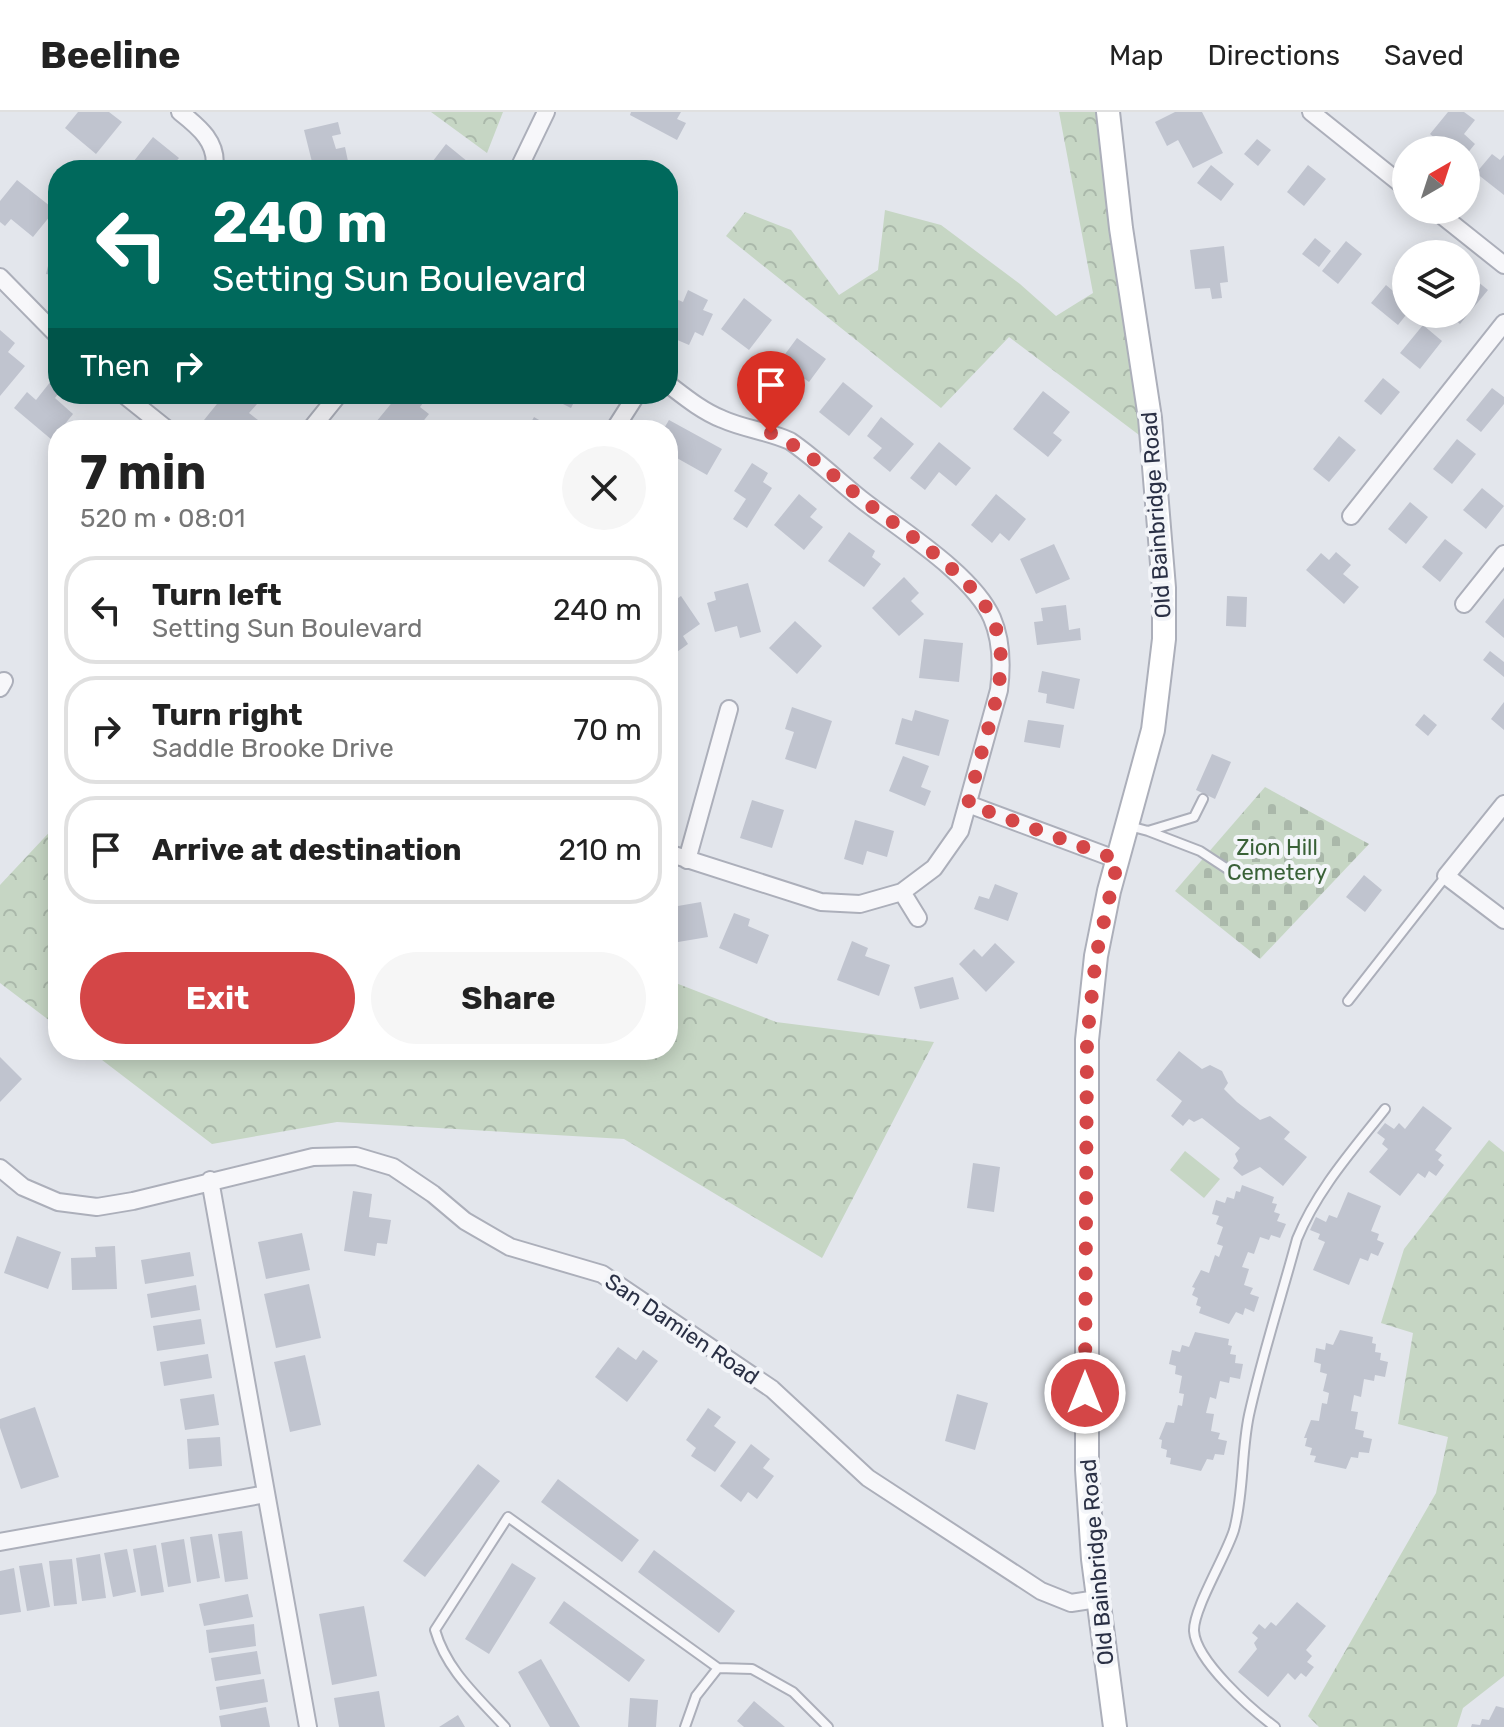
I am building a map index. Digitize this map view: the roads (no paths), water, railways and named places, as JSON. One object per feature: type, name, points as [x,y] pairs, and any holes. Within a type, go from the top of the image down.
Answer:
[{"type":"main road","name":"Old Bainbridge Road","points":[[1108,112],[1121,228],[1150,418],[1164,588],[1160,684],[1138,828],[1118,860],[1096,956],[1087,1040],[1087,1470],[1097,1599],[1115,1727]]},
{"type":"street","points":[[180,112],[210,141],[213,160]]},
{"type":"street","points":[[523,160],[546,112]]},
{"type":"street","points":[[1311,112],[1392,177]]},
{"type":"street","points":[[1453,224],[1504,265]]},
{"type":"street","points":[[0,277],[48,326]]},
{"type":"street","points":[[1351,516],[1504,323]]},
{"type":"street","points":[[678,391],[724,420],[771,433],[809,454],[931,551],[983,602],[997,632],[1001,668],[999,690],[960,831],[934,868],[902,892],[860,904],[821,902],[678,857]]},
{"type":"street","points":[[136,404],[156,420]]},
{"type":"street","points":[[318,420],[331,404]]},
{"type":"street","points":[[1464,604],[1504,554]]},
{"type":"street","points":[[687,860],[729,709]]},
{"type":"street","points":[[968,804],[1118,860]]},
{"type":"street","points":[[1504,804],[1446,876],[1504,920]]},
{"type":"street","points":[[902,892],[918,918]]},
{"type":"street","name":"San Damien Road","points":[[0,1168],[23,1187],[58,1202],[97,1207],[313,1157],[356,1156],[393,1167],[433,1194],[465,1221],[510,1247],[602,1274],[772,1389],[868,1478],[1041,1591],[1071,1603],[1097,1599]]},
{"type":"street","points":[[210,1180],[308,1727]]},
{"type":"street","points":[[0,1541],[266,1494]]},
{"type":"lane","points":[[1138,828],[1194,817],[1203,799]]},
{"type":"lane","points":[[1138,828],[1200,851],[1232,872]]},
{"type":"lane","points":[[1348,1001],[1446,876]]},
{"type":"lane","points":[[1275,1727],[1212,1668],[1197,1644],[1194,1628],[1234,1527],[1249,1417],[1297,1239],[1307,1214],[1322,1190],[1385,1109]]},
{"type":"lane","points":[[505,1727],[459,1679],[441,1651],[435,1630],[508,1517],[718,1668],[752,1669],[793,1692],[828,1727]]},
{"type":"lane","points":[[685,1727],[696,1696],[718,1668]]},
{"type":"park label","name":"Zion Hill Cemetery","points":[[1277,860]]}]
